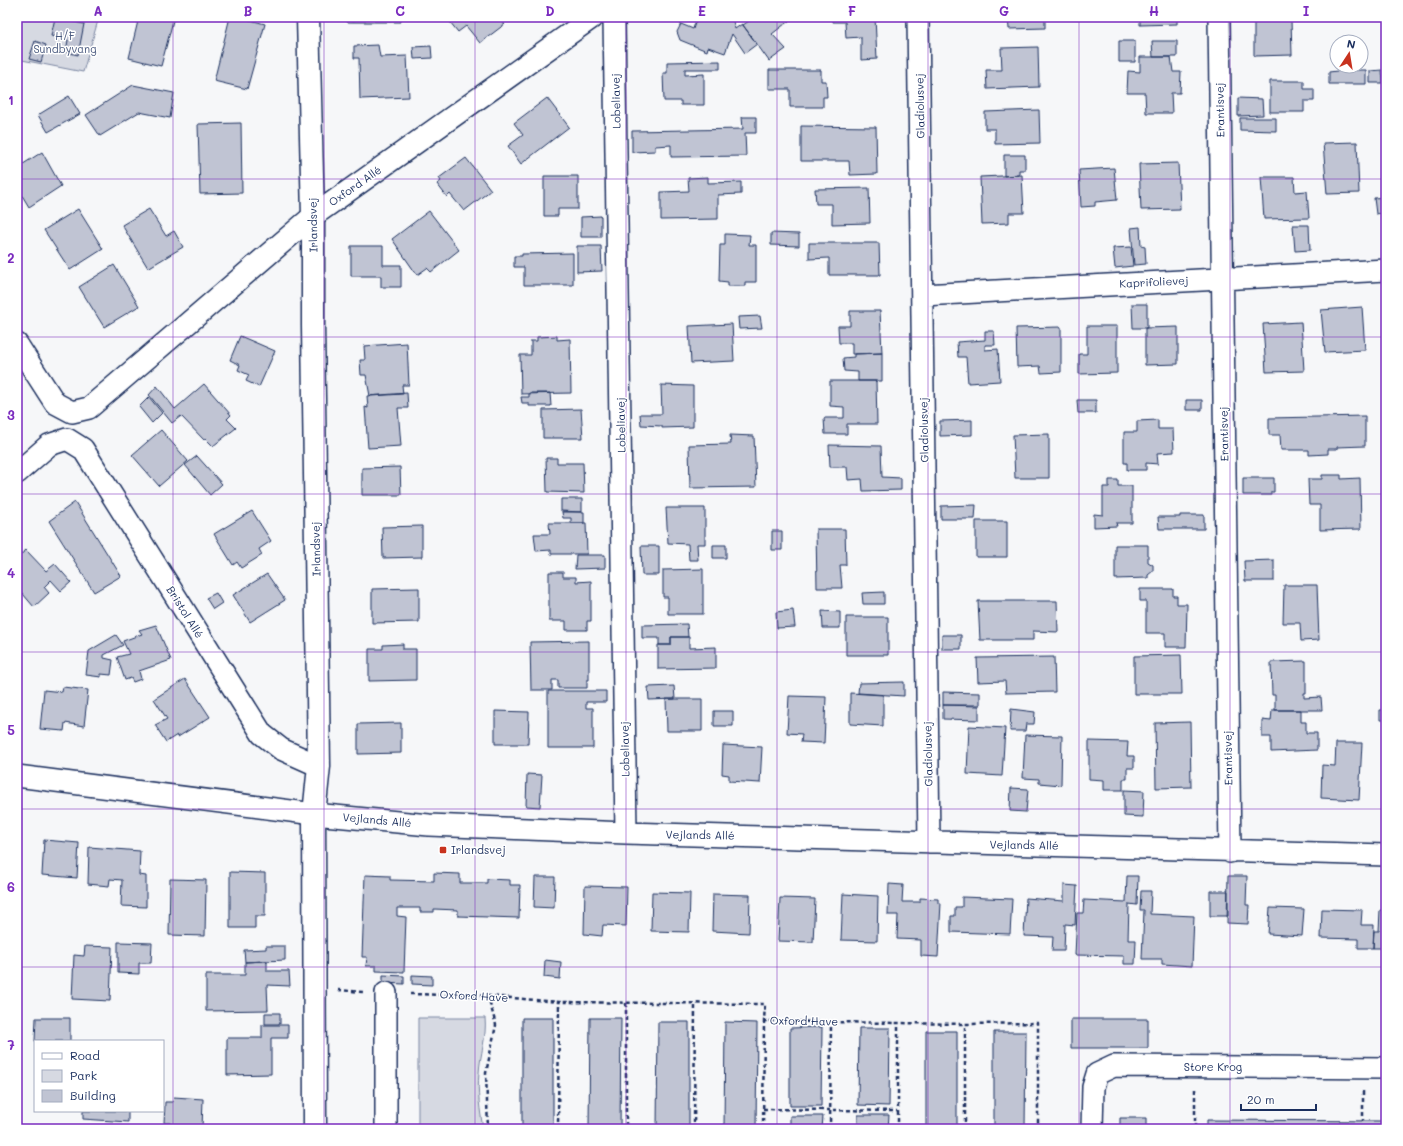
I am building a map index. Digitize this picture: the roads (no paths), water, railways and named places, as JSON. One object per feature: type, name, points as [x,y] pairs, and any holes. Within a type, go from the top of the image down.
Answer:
[{"type":"street","name":"Irlandsvej","points":[[308,17],[313,216],[319,766],[314,814],[313,989],[315,1129]]},
{"type":"street","name":"Oxford Allé","points":[[17,344],[55,403],[72,412],[89,408],[313,216],[593,17]]},
{"type":"street","name":"Lobeliavej","points":[[614,17],[626,833]]},
{"type":"street","name":"Gladiolusvej","points":[[918,17],[923,295],[929,842]]},
{"type":"street","name":"Erantisvej","points":[[1219,17],[1230,852]]},
{"type":"street","name":"Kaprifolievej","points":[[923,295],[1386,270]]},
{"type":"street","name":"Bristol Allé","points":[[17,473],[49,445],[67,439],[83,449],[262,734],[281,749],[319,766]]},
{"type":"street","name":"Vejlands Allé","points":[[17,776],[314,814],[429,825],[626,833],[1230,852],[1386,855]]},
{"type":"street","points":[[386,993],[386,1129]]},
{"type":"street","name":"Store Krog","points":[[1092,1129],[1093,1087],[1097,1074],[1114,1066],[1386,1068]]},
{"type":"place","name":"Irlandsvej","points":[[443,850]]},
{"type":"park label","name":"H/F Sundbyvang","points":[[65,42]]}]
